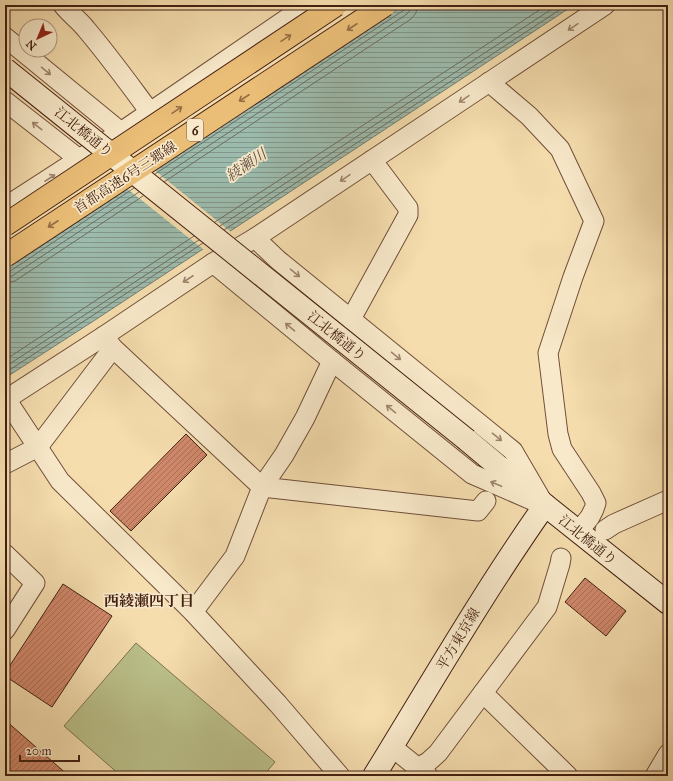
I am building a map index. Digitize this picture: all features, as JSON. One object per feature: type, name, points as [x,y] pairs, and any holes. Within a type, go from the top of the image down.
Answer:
[{"type":"highway","name":"首都高速6号三郷線","points":[[5,225],[336,5]]},
{"type":"highway","name":"首都高速6号三郷線","points":[[5,256],[384,5]]},
{"type":"main road","name":"江北橋通り","points":[[5,69],[668,603]]},
{"type":"main road","name":"平方東京線","points":[[374,776],[482,600],[545,505]]},
{"type":"street","points":[[62,5],[85,27],[110,57],[150,112]]},
{"type":"street","points":[[5,207],[121,132],[307,5]]},
{"type":"street","points":[[340,776],[278,704],[193,612],[60,481],[6,400],[109,342],[213,262],[255,238],[605,5]]},
{"type":"street","points":[[5,37],[121,132]]},
{"type":"street","points":[[489,82],[529,116],[560,149],[594,221],[573,277],[548,353],[558,434],[562,449],[591,493],[596,504],[590,517],[578,532]]},
{"type":"street","points":[[5,101],[79,159]]},
{"type":"street","points":[[351,319],[408,215],[408,208],[372,160]]},
{"type":"street","points":[[255,238],[278,260],[513,451],[545,505]]},
{"type":"street","points":[[250,293],[246,282],[246,273],[251,264],[259,258],[269,256],[278,260]]},
{"type":"street","points":[[213,262],[332,361],[472,474],[545,505]]},
{"type":"street","points":[[5,464],[38,447],[109,342]]},
{"type":"street","points":[[109,342],[262,487],[478,511],[486,501]]},
{"type":"street","points":[[193,612],[235,556],[262,487],[284,455],[305,418],[332,361]]},
{"type":"street","points":[[605,530],[614,524],[668,500]]},
{"type":"street","points":[[5,554],[35,582],[5,630]]},
{"type":"street","points":[[392,747],[424,772],[428,762],[438,753],[547,608],[561,558]]},
{"type":"street","points":[[483,693],[568,776]]},
{"type":"street","points":[[655,776],[668,754]]},
{"type":"green space","points":[[136,643],[275,762],[263,776],[121,776],[64,726]]},
{"type":"water","name":"綾瀬川","points":[[404,5],[574,5],[5,378],[5,269]]},
{"type":"pier","points":[[153,169],[231,232],[204,250],[125,187]]},
{"type":"building","points":[[186,434],[207,455],[131,531],[110,511]]},
{"type":"building","points":[[585,578],[626,611],[606,636],[565,602]]},
{"type":"building","points":[[63,584],[112,616],[52,707],[5,676],[5,673]]},
{"type":"building","points":[[5,720],[69,776],[5,776]]},
{"type":"district","name":"西綾瀬四丁目","points":[[149,601]]}]
